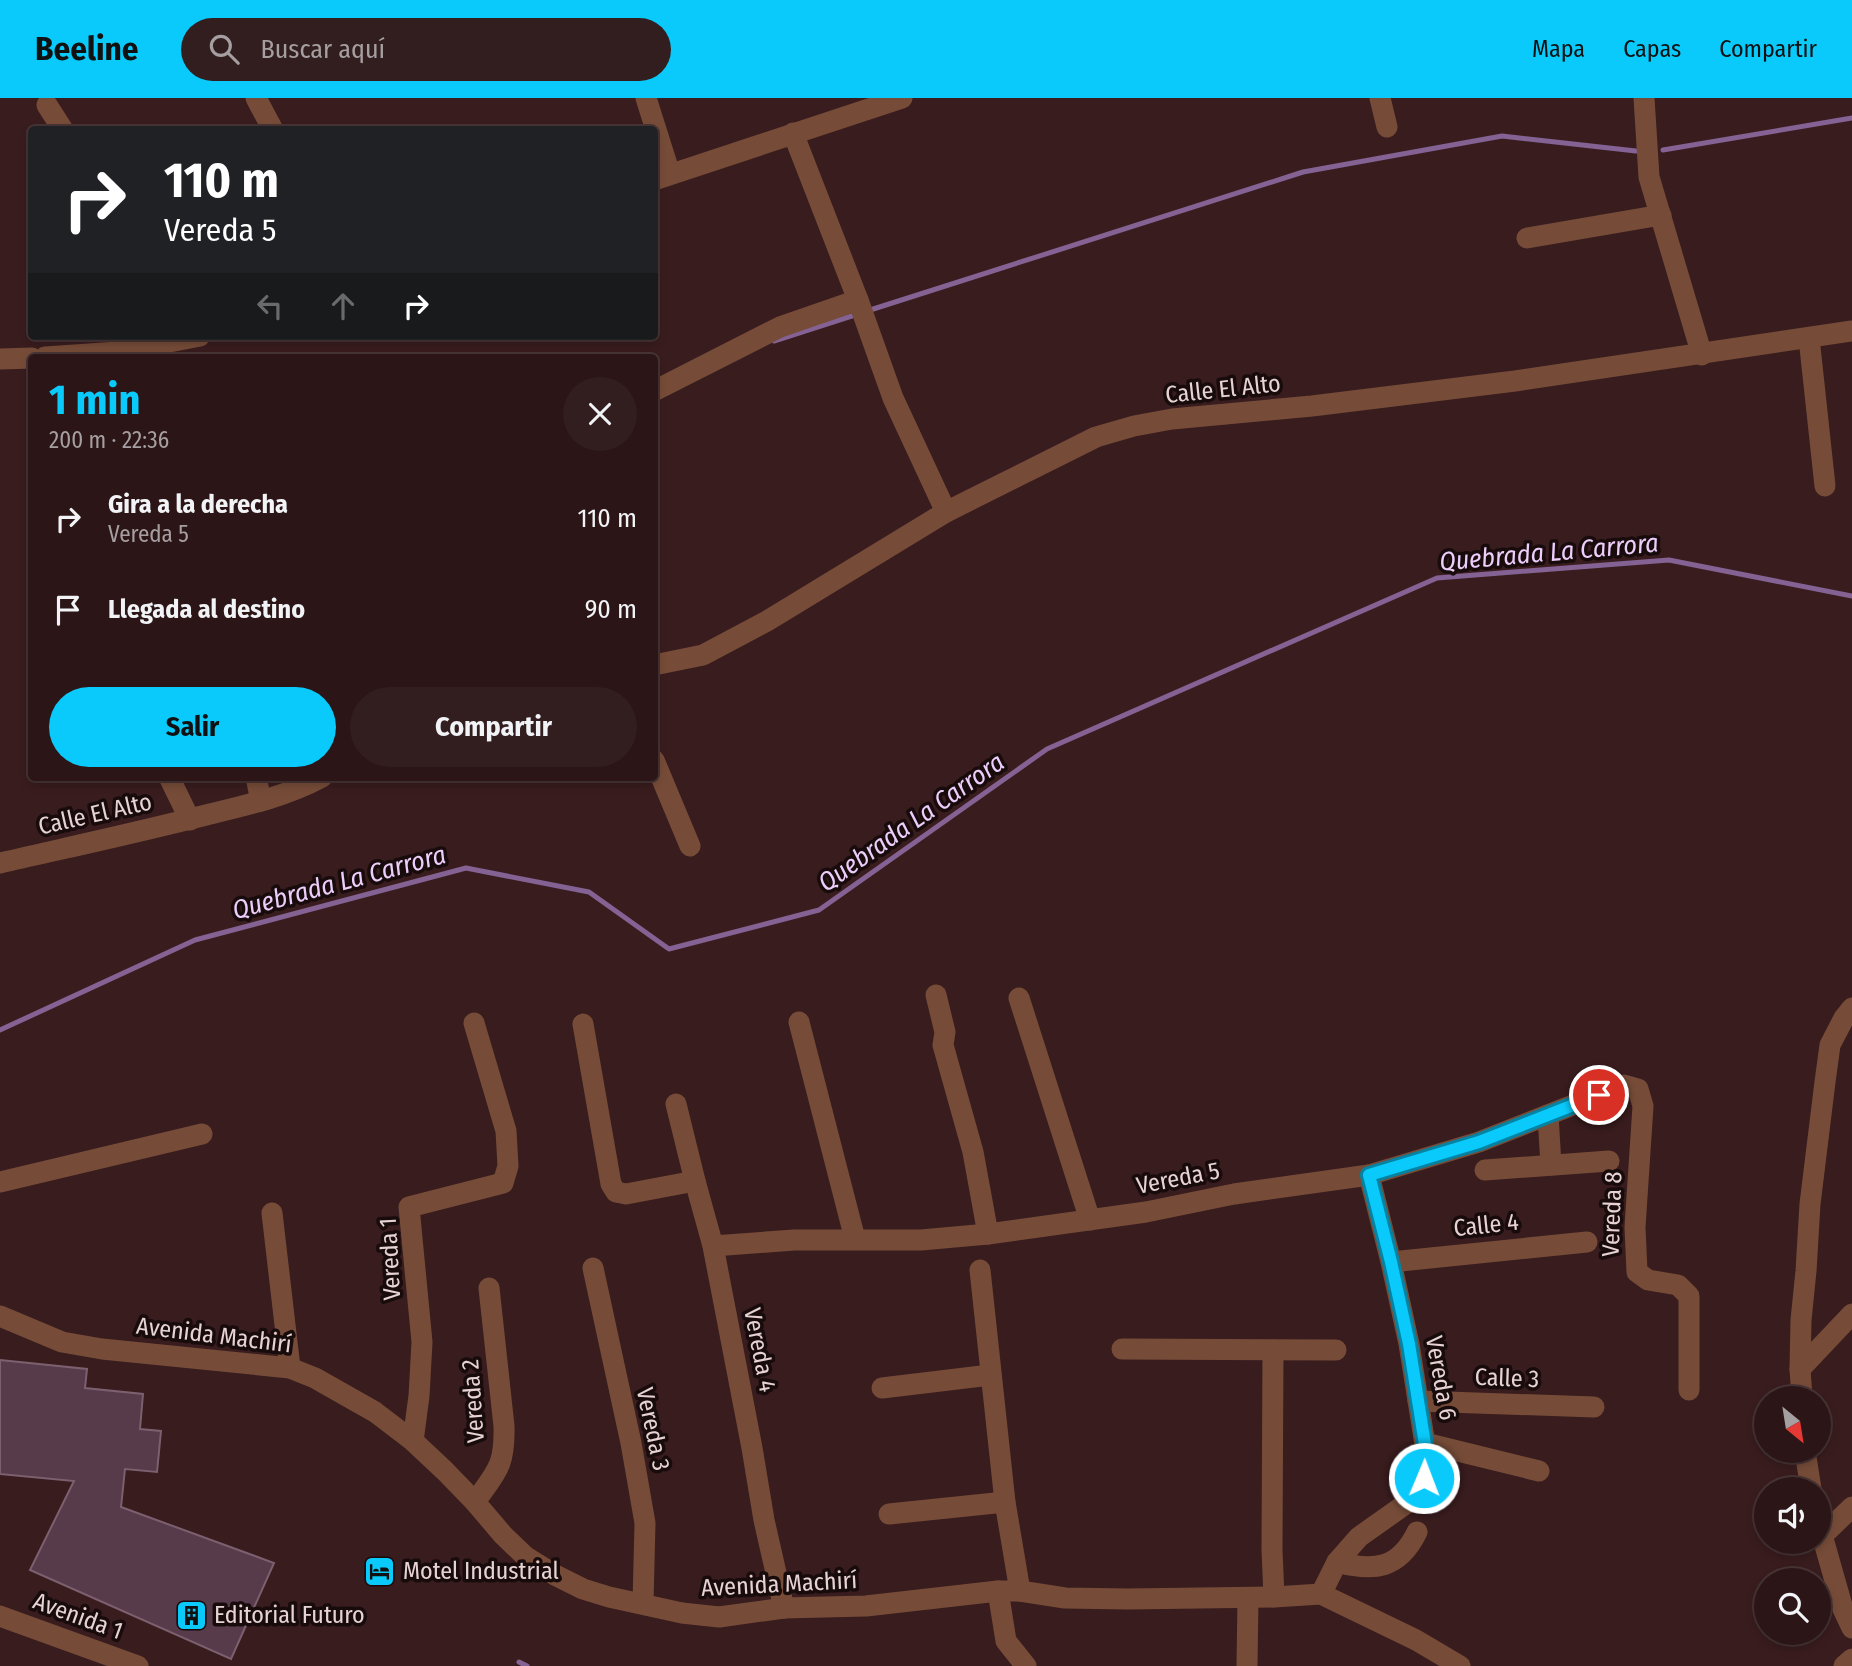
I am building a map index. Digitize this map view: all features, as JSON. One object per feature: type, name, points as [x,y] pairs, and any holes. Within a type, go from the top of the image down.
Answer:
[{"type":"street","points":[[256,98],[271,126]]},
{"type":"street","points":[[646,98],[652,126]]},
{"type":"street","points":[[658,157],[662,177],[726,157],[869,104],[902,98]]},
{"type":"street","points":[[1380,98],[1387,127]]},
{"type":"street","points":[[1644,98],[1649,177],[1702,355]]},
{"type":"street","points":[[47,105],[60,126]]},
{"type":"street","points":[[793,133],[858,300],[892,398],[946,512]]},
{"type":"street","points":[[1527,238],[1661,215]]},
{"type":"street","points":[[658,389],[780,327],[858,300]]},
{"type":"street","name":"Calle El Alto","points":[[658,664],[703,654],[757,627],[946,512],[1096,437],[1134,426],[1172,419],[1312,406],[1515,381],[1852,331]]},
{"type":"street","points":[[1809,338],[1825,486]]},
{"type":"street","points":[[89,354],[118,352],[170,340]]},
{"type":"street","points":[[0,359],[28,358]]},
{"type":"street","points":[[658,770],[690,846]]},
{"type":"street","points":[[171,781],[190,820]]},
{"type":"street","points":[[257,781],[261,801]]},
{"type":"street","name":"Calle El Alto","points":[[0,863],[190,820],[261,801],[314,781]]},
{"type":"street","points":[[936,995],[945,1032],[943,1045],[973,1152],[988,1234]]},
{"type":"street","points":[[1019,998],[1090,1220]]},
{"type":"street","points":[[1801,1386],[1801,1320],[1810,1204],[1830,1045],[1852,1008]]},
{"type":"street","points":[[799,1022],[855,1239]]},
{"type":"street","name":"Vereda 1","points":[[413,1441],[422,1342],[409,1207],[503,1183],[508,1166],[506,1131],[474,1023]]},
{"type":"street","points":[[583,1024],[611,1184],[616,1192],[626,1194],[695,1181]]},
{"type":"street","name":"Vereda 5","points":[[713,1246],[794,1240],[921,1240],[988,1234],[1146,1212],[1234,1194],[1369,1175],[1479,1142],[1624,1085],[1638,1089]]},
{"type":"street","name":"Vereda 8","points":[[1638,1089],[1643,1106],[1634,1227],[1637,1272],[1648,1280],[1678,1285],[1689,1296],[1689,1390]]},
{"type":"street","name":"Vereda 4","points":[[676,1104],[713,1246],[764,1520],[784,1608]]},
{"type":"street","points":[[1548,1115],[1551,1165]]},
{"type":"street","points":[[0,1182],[202,1134]]},
{"type":"street","points":[[1485,1170],[1609,1161]]},
{"type":"street","name":"Vereda 6","points":[[1321,1594],[1337,1562],[1359,1537],[1414,1498],[1424,1478],[1427,1457],[1409,1344],[1369,1175]]},
{"type":"street","points":[[271,1213],[290,1368]]},
{"type":"street","name":"Calle 4","points":[[1391,1262],[1587,1242]]},
{"type":"street","name":"Vereda 3","points":[[593,1268],[631,1443],[645,1523],[643,1603]]},
{"type":"street","points":[[980,1270],[1004,1502],[1020,1591]]},
{"type":"street","name":"Vereda 2","points":[[475,1502],[500,1466],[505,1447],[489,1288]]},
{"type":"street","points":[[1800,1369],[1852,1314]]},
{"type":"street","name":"Avenida Machirí","points":[[0,1316],[62,1342],[102,1349],[290,1368],[315,1378],[375,1412],[413,1441],[526,1557],[583,1589],[609,1597],[719,1618],[784,1608],[866,1606],[998,1591],[1020,1591],[1065,1598],[1128,1599],[1248,1598],[1321,1594],[1416,1640],[1460,1666]]},
{"type":"street","points":[[1122,1349],[1336,1350]]},
{"type":"street","points":[[1273,1350],[1274,1597]]},
{"type":"street","points":[[882,1388],[990,1375]]},
{"type":"street","name":"Calle 3","points":[[1418,1401],[1594,1406]]},
{"type":"street","points":[[1425,1443],[1539,1471]]},
{"type":"street","points":[[889,1514],[1004,1502]]},
{"type":"street","points":[[1831,1521],[1852,1507]]},
{"type":"street","points":[[1337,1562],[1372,1568],[1390,1563],[1410,1547],[1417,1532]]},
{"type":"street","points":[[1828,1554],[1843,1609],[1852,1628]]},
{"type":"street","points":[[998,1591],[1006,1641],[1026,1666]]},
{"type":"street","points":[[1247,1666],[1248,1598]]},
{"type":"street","name":"Avenida 1","points":[[0,1616],[138,1666]]},
{"type":"street","points":[[1844,1666],[1852,1659]]},
{"type":"building","points":[[0,1360],[87,1369],[85,1388],[143,1394],[140,1429],[161,1431],[157,1472],[125,1469],[121,1507],[274,1563],[231,1659],[30,1570],[74,1481],[0,1474]]},
{"type":"waterway","points":[[1663,150],[1852,118]]},
{"type":"waterway","points":[[867,311],[1303,172],[1502,136],[1636,151]]},
{"type":"waterway","points":[[774,341],[858,314]]},
{"type":"waterway","name":"Quebrada La Carrora","points":[[0,1030],[195,940],[466,868],[589,892],[669,949],[819,910],[1047,749],[1437,578],[1669,560],[1852,596]]},
{"type":"waterway","points":[[519,1662],[527,1666]]},
{"type":"place","name":"Motel Industrial","points":[[380,1571]]},
{"type":"place","name":"Editorial Futuro","points":[[191,1615]]},
{"type":"route","points":[[1424,1478],[1427,1457],[1409,1344],[1369,1175],[1479,1142],[1599,1095]]}]
